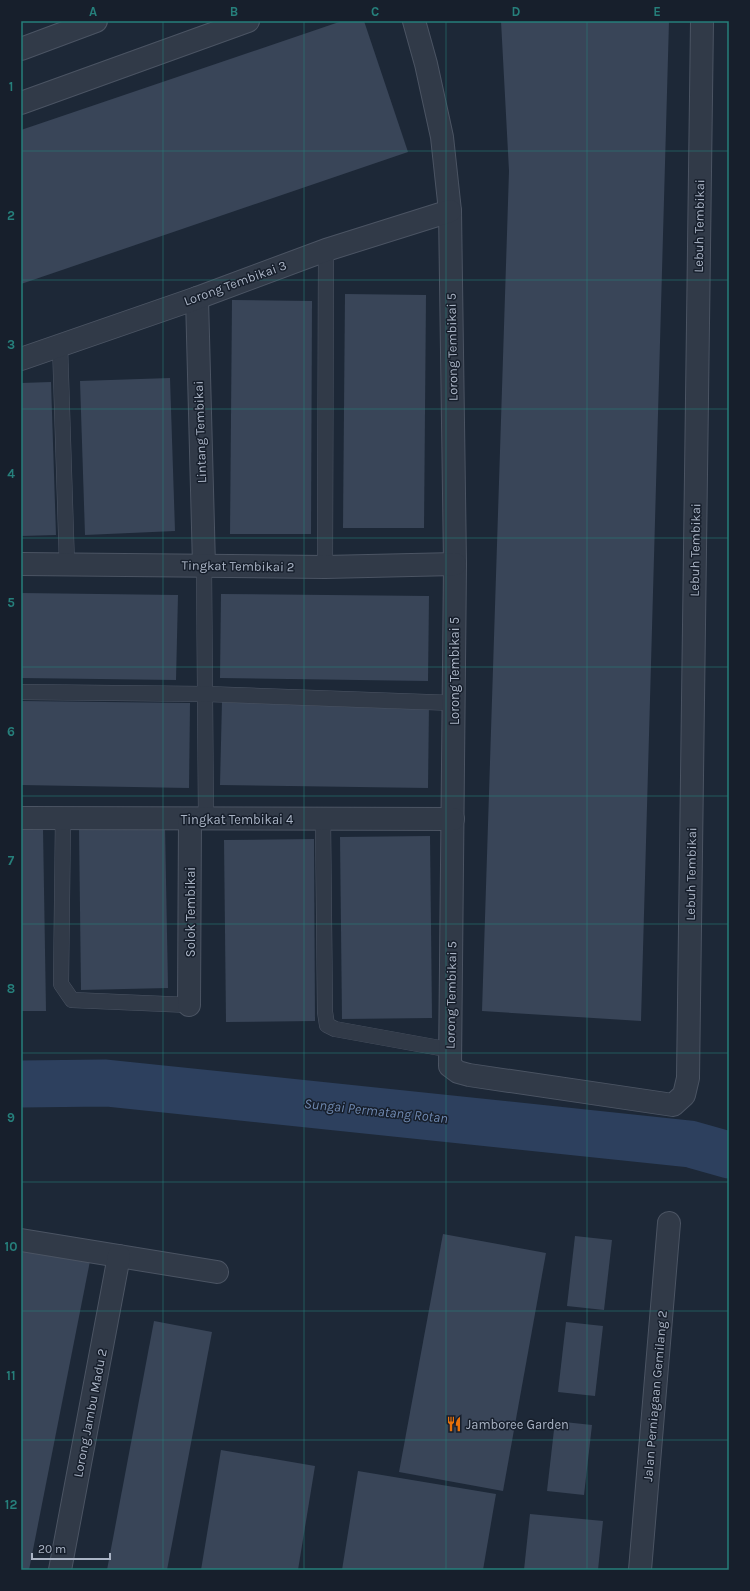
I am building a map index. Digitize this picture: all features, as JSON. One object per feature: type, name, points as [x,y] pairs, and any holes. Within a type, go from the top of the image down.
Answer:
[{"type":"street","points":[[21,49],[96,21]]},
{"type":"street","name":"Lorong Tembikai 5","points":[[414,21],[426,64],[442,137],[450,211],[455,564],[450,1066],[458,1072],[469,1075],[673,1105],[684,1095],[688,1078]]},
{"type":"street","name":"Lebuh Tembikai","points":[[688,1078],[702,21]]},
{"type":"street","points":[[21,103],[241,22]]},
{"type":"street","name":"Lorong Tembikai 3","points":[[21,359],[197,298],[326,250],[450,211]]},
{"type":"street","name":"Lintang Tembikai","points":[[197,298],[204,566]]},
{"type":"street","name":"Tingkat Tembikai 2","points":[[21,564],[325,567],[455,564]]},
{"type":"street","name":"Tingkat Tembikai 4","points":[[21,818],[453,819]]},
{"type":"street","name":"Solok Tembikai","points":[[189,1005],[198,819]]},
{"type":"street","name":"Jalan Perniagaan Gemilang 2","points":[[640,1570],[669,1223]]},
{"type":"street","points":[[21,1240],[217,1272]]},
{"type":"street","name":"Lorong Jambu Madu 2","points":[[60,1570],[119,1256]]},
{"type":"lane","points":[[325,567],[326,250]]},
{"type":"lane","points":[[60,345],[67,565]]},
{"type":"lane","points":[[198,819],[206,694],[204,566]]},
{"type":"lane","points":[[21,692],[206,694],[454,703]]},
{"type":"lane","points":[[63,818],[61,984],[72,1000],[189,1005]]},
{"type":"lane","points":[[323,818],[324,1012],[327,1025],[335,1029],[451,1050]]},
{"type":"building","points":[[342,21],[364,21],[408,152],[21,284],[21,130]]},
{"type":"building","points":[[501,21],[669,21],[641,1021],[482,1011],[509,171]]},
{"type":"building","points":[[345,294],[426,295],[424,528],[343,528]]},
{"type":"building","points":[[232,300],[312,301],[311,534],[230,534]]},
{"type":"building","points":[[170,378],[175,531],[85,535],[80,381]]},
{"type":"building","points":[[51,382],[56,535],[21,536],[21,383]]},
{"type":"building","points":[[21,593],[178,595],[176,680],[21,678]]},
{"type":"building","points":[[221,594],[429,596],[428,681],[220,678]]},
{"type":"building","points":[[21,701],[190,703],[189,788],[21,785]]},
{"type":"building","points":[[222,701],[429,703],[428,788],[220,785]]},
{"type":"building","points":[[165,826],[168,988],[81,990],[79,828]]},
{"type":"building","points":[[43,829],[46,1011],[21,1011],[21,830]]},
{"type":"building","points":[[430,836],[432,1018],[342,1019],[340,837]]},
{"type":"building","points":[[314,839],[315,1021],[226,1022],[224,840]]},
{"type":"building","points":[[443,1234],[546,1253],[503,1491],[399,1472]]},
{"type":"building","points":[[575,1236],[612,1240],[604,1310],[567,1306]]},
{"type":"building","points":[[21,1247],[90,1261],[29,1570],[21,1570]]},
{"type":"building","points":[[154,1321],[212,1332],[167,1570],[107,1570]]},
{"type":"building","points":[[566,1322],[603,1326],[595,1396],[558,1392]]},
{"type":"building","points":[[555,1421],[592,1425],[584,1495],[547,1491]]},
{"type":"building","points":[[221,1450],[315,1466],[298,1570],[201,1570]]},
{"type":"building","points":[[358,1471],[496,1494],[483,1570],[342,1570]]},
{"type":"building","points":[[530,1514],[603,1521],[598,1570],[524,1570]]},
{"type":"waterway","name":"Sungai Permatang Rotan","points":[[21,1084],[106,1083],[690,1144],[729,1155]]},
{"type":"place","name":"Jamboree Garden","points":[[454,1424]]}]
